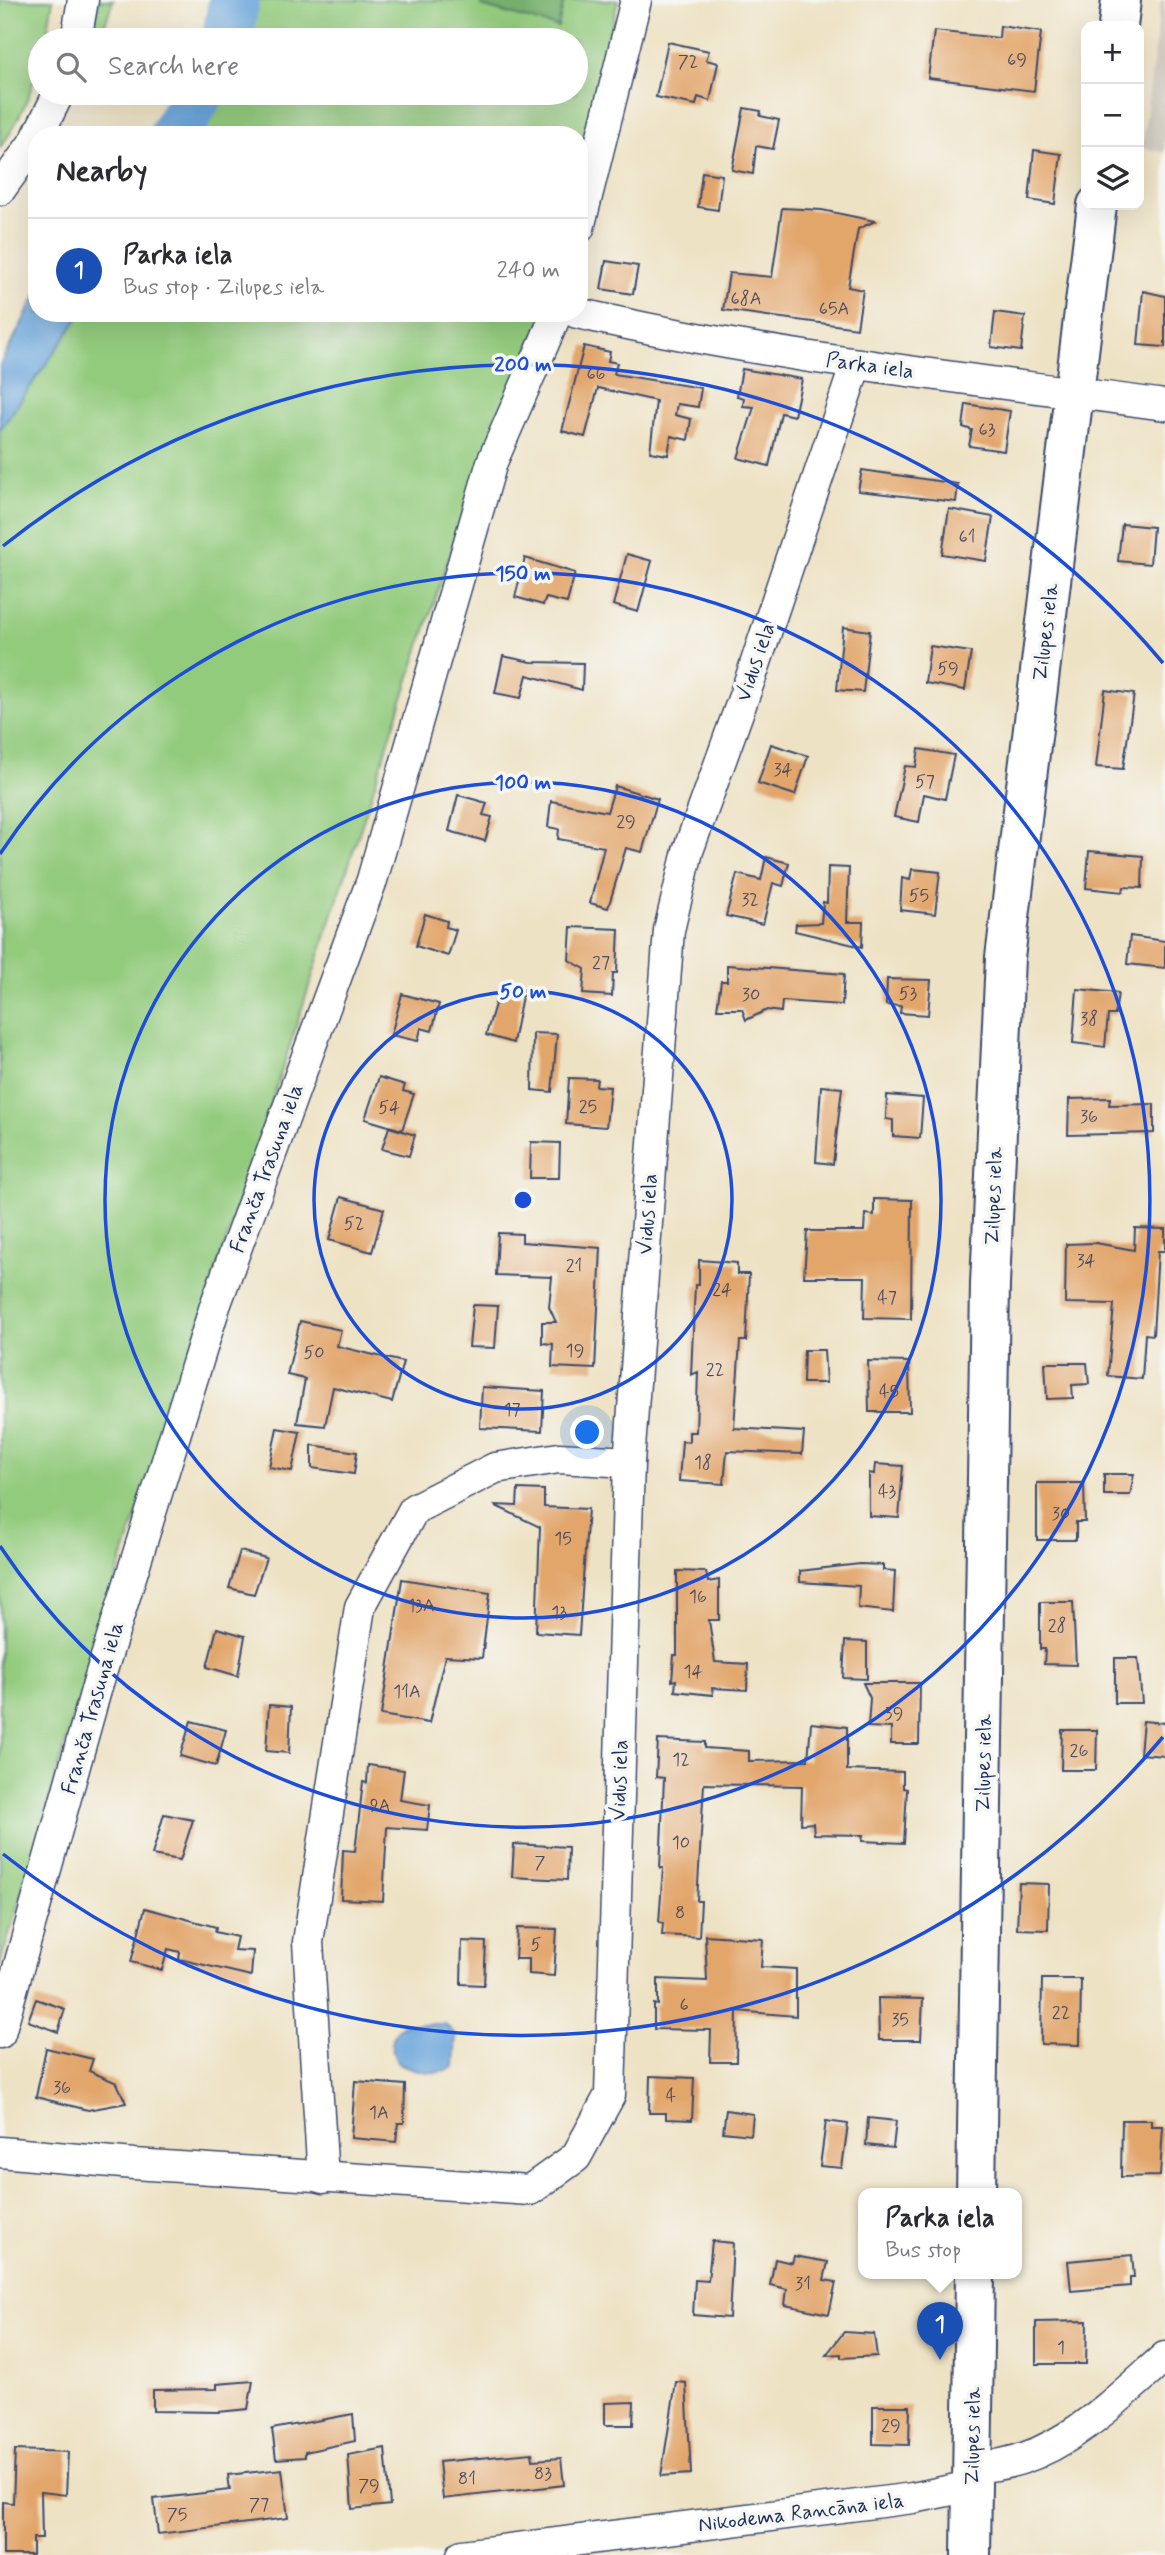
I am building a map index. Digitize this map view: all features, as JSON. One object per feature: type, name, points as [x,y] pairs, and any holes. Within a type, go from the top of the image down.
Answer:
[{"type":"main road","points":[[1119,21],[1121,0]]},
{"type":"main road","name":"Zilupes iela","points":[[976,2188],[990,1284],[1005,958],[1096,210]]},
{"type":"main road","name":"Zilupes iela","points":[[971,2555],[975,2279]]},
{"type":"street","points":[[78,28],[83,0]]},
{"type":"street","points":[[588,192],[636,0]]},
{"type":"street","points":[[43,126],[53,105]]},
{"type":"street","points":[[0,190],[28,150]]},
{"type":"street","name":"Parka iela","points":[[588,316],[631,326],[856,364],[1165,405]]},
{"type":"street","name":"Franča Trasuna iela","points":[[0,2033],[98,1684],[215,1306],[372,880],[492,462],[553,322]]},
{"type":"street","name":"Vidus iela","points":[[323,2178],[530,2190],[576,2157],[610,2095],[629,1462],[668,930],[688,851],[752,674],[856,364]]},
{"type":"street","points":[[0,2152],[323,2178],[308,1942],[360,1607],[414,1509],[495,1468],[559,1458],[629,1462]]},
{"type":"street","points":[[972,2476],[995,2467],[1024,2461],[1053,2448],[1165,2357]]},
{"type":"street","name":"Nikodema Rancāna iela","points":[[462,2555],[913,2498],[972,2476]]},
{"type":"shaded area","points":[[1161,0],[1165,0],[1165,152],[1144,148]]},
{"type":"green space","points":[[0,0],[53,0],[48,28],[28,28],[28,97],[0,148]]},
{"type":"green space","points":[[99,0],[113,0],[104,28],[94,28]]},
{"type":"green space","points":[[232,0],[481,0],[482,6],[558,27],[564,0],[618,0],[588,131],[588,126],[164,126],[177,105],[588,105],[588,28],[225,28],[232,17]]},
{"type":"green space","points":[[481,0],[564,0],[558,27],[481,6]]},
{"type":"green space","points":[[40,322],[541,322],[475,477],[100,1628],[0,1965],[0,386]]},
{"type":"water","points":[[168,105],[170,105],[180,126],[154,126]]},
{"type":"water","points":[[28,311],[28,322],[76,322],[0,430],[0,365]]},
{"type":"water","points":[[405,2024],[445,2024],[456,2035],[454,2067],[433,2072],[397,2062],[393,2051],[393,2036]]},
{"type":"building","points":[[1000,26],[1041,32],[1034,91],[928,78],[934,31],[999,38]]},
{"type":"building","points":[[668,42],[709,51],[706,60],[718,63],[710,101],[698,97],[696,105],[656,97]]},
{"type":"building","points":[[744,108],[761,111],[760,116],[779,120],[773,149],[756,146],[753,174],[732,170]]},
{"type":"building","points":[[1034,150],[1061,154],[1055,204],[1029,200]]},
{"type":"building","points":[[702,172],[722,175],[718,210],[698,207]]},
{"type":"building","points":[[782,208],[822,210],[875,221],[858,229],[848,287],[863,290],[857,328],[723,310],[729,273],[772,277]]},
{"type":"building","points":[[606,261],[638,266],[633,294],[601,289]]},
{"type":"building","points":[[1143,291],[1165,296],[1165,347],[1138,345]]},
{"type":"building","points":[[995,312],[1025,316],[1021,351],[991,347]]},
{"type":"building","points":[[584,346],[610,352],[608,361],[617,363],[614,374],[701,388],[698,407],[677,404],[675,415],[691,419],[688,440],[671,436],[668,455],[650,452],[656,401],[598,388],[585,437],[562,431]]},
{"type":"building","points":[[742,369],[802,379],[794,416],[781,413],[769,466],[738,458],[754,407],[743,406],[744,398],[737,396]]},
{"type":"building","points":[[966,404],[1010,411],[1004,451],[969,446],[972,430],[963,427]]},
{"type":"building","points":[[862,470],[958,484],[956,502],[858,491]]},
{"type":"building","points":[[949,509],[993,517],[986,561],[942,554]]},
{"type":"building","points":[[1122,524],[1153,527],[1150,564],[1118,561]]},
{"type":"building","points":[[627,554],[652,561],[638,612],[613,605]]},
{"type":"building","points":[[525,558],[575,573],[567,603],[546,598],[543,605],[515,597]]},
{"type":"building","points":[[843,627],[870,631],[863,692],[837,690]]},
{"type":"building","points":[[930,646],[971,652],[965,690],[925,683]]},
{"type":"building","points":[[503,656],[531,662],[583,663],[582,690],[527,675],[521,698],[495,693]]},
{"type":"building","points":[[1105,690],[1134,694],[1123,769],[1096,767]]},
{"type":"building","points":[[771,744],[808,756],[795,795],[758,783]]},
{"type":"building","points":[[919,749],[954,755],[945,799],[924,794],[919,822],[894,817],[905,766],[916,767]]},
{"type":"building","points":[[615,786],[658,799],[642,852],[626,848],[608,908],[590,903],[604,847],[558,839],[559,829],[548,827],[551,801],[607,812]]},
{"type":"building","points":[[458,795],[487,803],[483,815],[492,817],[485,841],[449,831]]},
{"type":"building","points":[[1089,851],[1143,856],[1142,888],[1124,887],[1123,892],[1086,888]]},
{"type":"building","points":[[766,857],[789,863],[783,886],[773,883],[763,924],[726,916],[737,874],[761,880]]},
{"type":"building","points":[[828,867],[849,868],[847,922],[863,922],[862,947],[795,931],[796,924],[821,923],[823,902],[827,903]]},
{"type":"building","points":[[912,869],[940,872],[935,914],[900,910],[902,878],[910,880]]},
{"type":"building","points":[[425,914],[447,921],[446,927],[456,930],[448,956],[416,946]]},
{"type":"building","points":[[571,927],[619,929],[617,973],[613,973],[612,996],[583,994],[585,969],[569,960]]},
{"type":"building","points":[[1130,936],[1165,941],[1165,968],[1127,964]]},
{"type":"building","points":[[727,965],[844,974],[842,1005],[782,1001],[781,1012],[767,1010],[746,1020],[742,1009],[717,1009],[721,981],[727,981]]},
{"type":"building","points":[[887,979],[931,980],[928,1015],[900,1013],[901,1006],[886,1005]]},
{"type":"building","points":[[1077,989],[1118,993],[1115,1015],[1108,1015],[1105,1047],[1073,1043]]},
{"type":"building","points":[[499,990],[522,996],[513,1043],[486,1035]]},
{"type":"building","points":[[402,994],[439,1004],[432,1031],[421,1028],[418,1041],[391,1035]]},
{"type":"building","points":[[533,1033],[557,1034],[552,1092],[532,1090]]},
{"type":"building","points":[[379,1077],[405,1085],[403,1091],[414,1094],[402,1130],[365,1119]]},
{"type":"building","points":[[569,1078],[597,1079],[596,1086],[610,1087],[606,1127],[566,1124]]},
{"type":"building","points":[[821,1086],[842,1088],[833,1164],[816,1162]]},
{"type":"building","points":[[887,1095],[923,1098],[920,1138],[893,1136],[893,1120],[886,1119]]},
{"type":"building","points":[[1110,1098],[1109,1105],[1154,1104],[1154,1133],[1068,1135],[1069,1099]]},
{"type":"building","points":[[389,1127],[415,1135],[409,1156],[382,1149]]},
{"type":"building","points":[[531,1142],[560,1143],[559,1178],[530,1178]]},
{"type":"building","points":[[341,1197],[384,1209],[372,1252],[329,1240]]},
{"type":"building","points":[[874,1199],[912,1200],[911,1319],[864,1318],[865,1277],[804,1277],[807,1231],[864,1231],[865,1214],[874,1215]]},
{"type":"building","points":[[1135,1228],[1165,1229],[1165,1251],[1158,1251],[1153,1335],[1145,1334],[1142,1379],[1108,1376],[1114,1304],[1065,1303],[1066,1244],[1096,1243],[1134,1250]]},
{"type":"building","points":[[498,1233],[522,1234],[522,1242],[601,1248],[595,1369],[552,1367],[553,1344],[542,1343],[542,1322],[556,1322],[549,1307],[552,1277],[496,1275]]},
{"type":"building","points":[[699,1260],[737,1263],[737,1274],[749,1274],[746,1341],[740,1341],[734,1428],[804,1432],[802,1454],[727,1451],[724,1484],[679,1481],[682,1441],[689,1442],[689,1432],[696,1432],[698,1372],[691,1375],[695,1285],[699,1285]]},
{"type":"building","points":[[473,1305],[498,1306],[495,1348],[469,1347]]},
{"type":"building","points":[[300,1321],[341,1330],[337,1346],[403,1362],[392,1402],[333,1387],[325,1426],[297,1423],[305,1379],[287,1375]]},
{"type":"building","points":[[804,1350],[824,1350],[826,1383],[803,1383]]},
{"type":"building","points":[[868,1361],[909,1362],[910,1412],[869,1412]]},
{"type":"building","points":[[1045,1363],[1087,1363],[1089,1384],[1072,1385],[1073,1398],[1047,1399]]},
{"type":"building","points":[[482,1387],[544,1391],[542,1431],[480,1428]]},
{"type":"building","points":[[277,1428],[300,1432],[292,1471],[269,1467]]},
{"type":"building","points":[[312,1445],[357,1452],[354,1474],[312,1468]]},
{"type":"building","points":[[875,1464],[903,1466],[899,1518],[869,1516],[869,1473],[874,1474]]},
{"type":"building","points":[[1104,1474],[1134,1474],[1130,1495],[1104,1495]]},
{"type":"building","points":[[1037,1483],[1084,1483],[1085,1522],[1076,1522],[1076,1540],[1037,1540]]},
{"type":"building","points":[[518,1489],[544,1490],[544,1507],[588,1509],[579,1635],[536,1632],[540,1527],[494,1505],[517,1506]]},
{"type":"building","points":[[240,1551],[266,1558],[254,1594],[229,1588]]},
{"type":"building","points":[[860,1564],[883,1565],[883,1570],[895,1571],[893,1612],[858,1608],[859,1586],[800,1582],[800,1571]]},
{"type":"building","points":[[677,1571],[706,1572],[708,1582],[719,1580],[719,1620],[709,1620],[715,1662],[748,1664],[747,1690],[712,1688],[713,1695],[675,1691],[676,1680],[672,1681],[674,1655],[677,1655]]},
{"type":"building","points":[[402,1579],[490,1593],[482,1658],[445,1656],[429,1723],[381,1715]]},
{"type":"building","points":[[1040,1602],[1073,1602],[1076,1665],[1044,1664],[1045,1649],[1040,1649]]},
{"type":"building","points":[[217,1628],[245,1636],[238,1676],[207,1667]]},
{"type":"building","points":[[845,1641],[867,1642],[867,1679],[843,1678]]},
{"type":"building","points":[[1115,1658],[1138,1658],[1142,1703],[1115,1703]]},
{"type":"building","points":[[863,1683],[920,1683],[919,1744],[891,1744],[891,1728],[868,1727],[870,1698]]},
{"type":"building","points":[[269,1705],[291,1707],[289,1753],[266,1751]]},
{"type":"building","points":[[191,1721],[226,1730],[216,1766],[180,1756]]},
{"type":"building","points":[[1143,1721],[1165,1723],[1165,1756],[1140,1754]]},
{"type":"building","points":[[811,1723],[847,1727],[847,1770],[903,1772],[903,1788],[907,1789],[904,1843],[862,1841],[863,1835],[814,1834],[813,1823],[801,1824],[802,1786],[704,1784],[697,1901],[701,1901],[699,1937],[662,1935],[663,1923],[659,1922],[663,1868],[660,1868],[664,1778],[656,1777],[658,1740],[705,1742],[705,1748],[749,1751],[749,1761],[808,1760]]},
{"type":"building","points":[[1062,1730],[1097,1730],[1096,1770],[1061,1770]]},
{"type":"building","points":[[368,1765],[404,1770],[400,1800],[430,1805],[427,1830],[387,1827],[383,1901],[341,1899],[343,1850],[355,1851],[363,1782],[367,1783]]},
{"type":"building","points":[[164,1814],[193,1820],[180,1860],[152,1855]]},
{"type":"building","points":[[514,1844],[568,1847],[567,1880],[512,1877]]},
{"type":"building","points":[[1019,1883],[1049,1884],[1048,1930],[1017,1929]]},
{"type":"building","points":[[145,1908],[216,1927],[215,1932],[237,1937],[234,1950],[253,1951],[251,1976],[179,1959],[180,1952],[168,1949],[162,1970],[131,1962]]},
{"type":"building","points":[[517,1928],[557,1929],[554,1976],[529,1974],[529,1959],[515,1959]]},
{"type":"building","points":[[705,1935],[763,1939],[761,1967],[796,1969],[796,2016],[737,2011],[736,2062],[710,2062],[711,2030],[654,2029],[658,1979],[707,1981]]},
{"type":"building","points":[[462,1941],[486,1942],[484,1985],[461,1984]]},
{"type":"building","points":[[1042,1979],[1081,1979],[1080,2045],[1041,2044]]},
{"type":"building","points":[[878,1998],[923,1999],[921,2040],[879,2040]]},
{"type":"building","points":[[36,1999],[65,2009],[58,2032],[28,2021]]},
{"type":"building","points":[[46,2048],[93,2059],[89,2071],[117,2083],[126,2103],[88,2110],[36,2097]]},
{"type":"building","points":[[650,2076],[694,2078],[692,2120],[666,2119],[666,2113],[649,2113]]},
{"type":"building","points":[[355,2081],[405,2085],[404,2123],[398,2123],[396,2142],[351,2138]]},
{"type":"building","points":[[726,2110],[753,2114],[751,2135],[723,2132]]},
{"type":"building","points":[[868,2118],[896,2121],[893,2148],[866,2145]]},
{"type":"building","points":[[1122,2120],[1151,2120],[1151,2126],[1163,2126],[1160,2176],[1121,2177]]},
{"type":"building","points":[[826,2121],[848,2124],[842,2168],[820,2166]]},
{"type":"building","points":[[712,2241],[733,2243],[729,2318],[693,2315],[695,2280],[708,2281]]},
{"type":"building","points":[[1132,2255],[1134,2277],[1130,2277],[1130,2286],[1071,2291],[1068,2261]]},
{"type":"building","points":[[794,2256],[828,2262],[824,2280],[836,2282],[829,2314],[785,2305],[787,2289],[770,2285],[775,2259],[792,2263]]},
{"type":"building","points":[[1087,2321],[1086,2364],[1036,2364],[1036,2322]]},
{"type":"building","points":[[844,2332],[874,2334],[877,2356],[841,2358],[841,2354],[826,2355]]},
{"type":"building","points":[[253,2381],[248,2409],[218,2412],[153,2411],[153,2390],[217,2389],[217,2384]]},
{"type":"building","points":[[676,2382],[686,2383],[691,2474],[661,2476]]},
{"type":"building","points":[[634,2402],[633,2425],[605,2425],[605,2403]]},
{"type":"building","points":[[873,2406],[910,2406],[909,2445],[873,2444]]},
{"type":"building","points":[[353,2414],[355,2441],[305,2452],[305,2457],[276,2459],[272,2429]]},
{"type":"building","points":[[385,2448],[390,2505],[352,2509],[348,2455]]},
{"type":"building","points":[[15,2450],[68,2452],[66,2495],[41,2492],[42,2538],[33,2538],[33,2555],[3,2555],[3,2502],[13,2503]]},
{"type":"building","points":[[532,2453],[533,2460],[561,2458],[564,2485],[443,2499],[439,2462]]},
{"type":"building","points":[[282,2469],[288,2518],[158,2534],[154,2499],[230,2490],[228,2475]]},
{"type":"waterway","points":[[229,28],[234,0]]},
{"type":"waterway","points":[[179,126],[192,105]]},
{"type":"place","name":"Parka iela","points":[[940,2360]]}]
